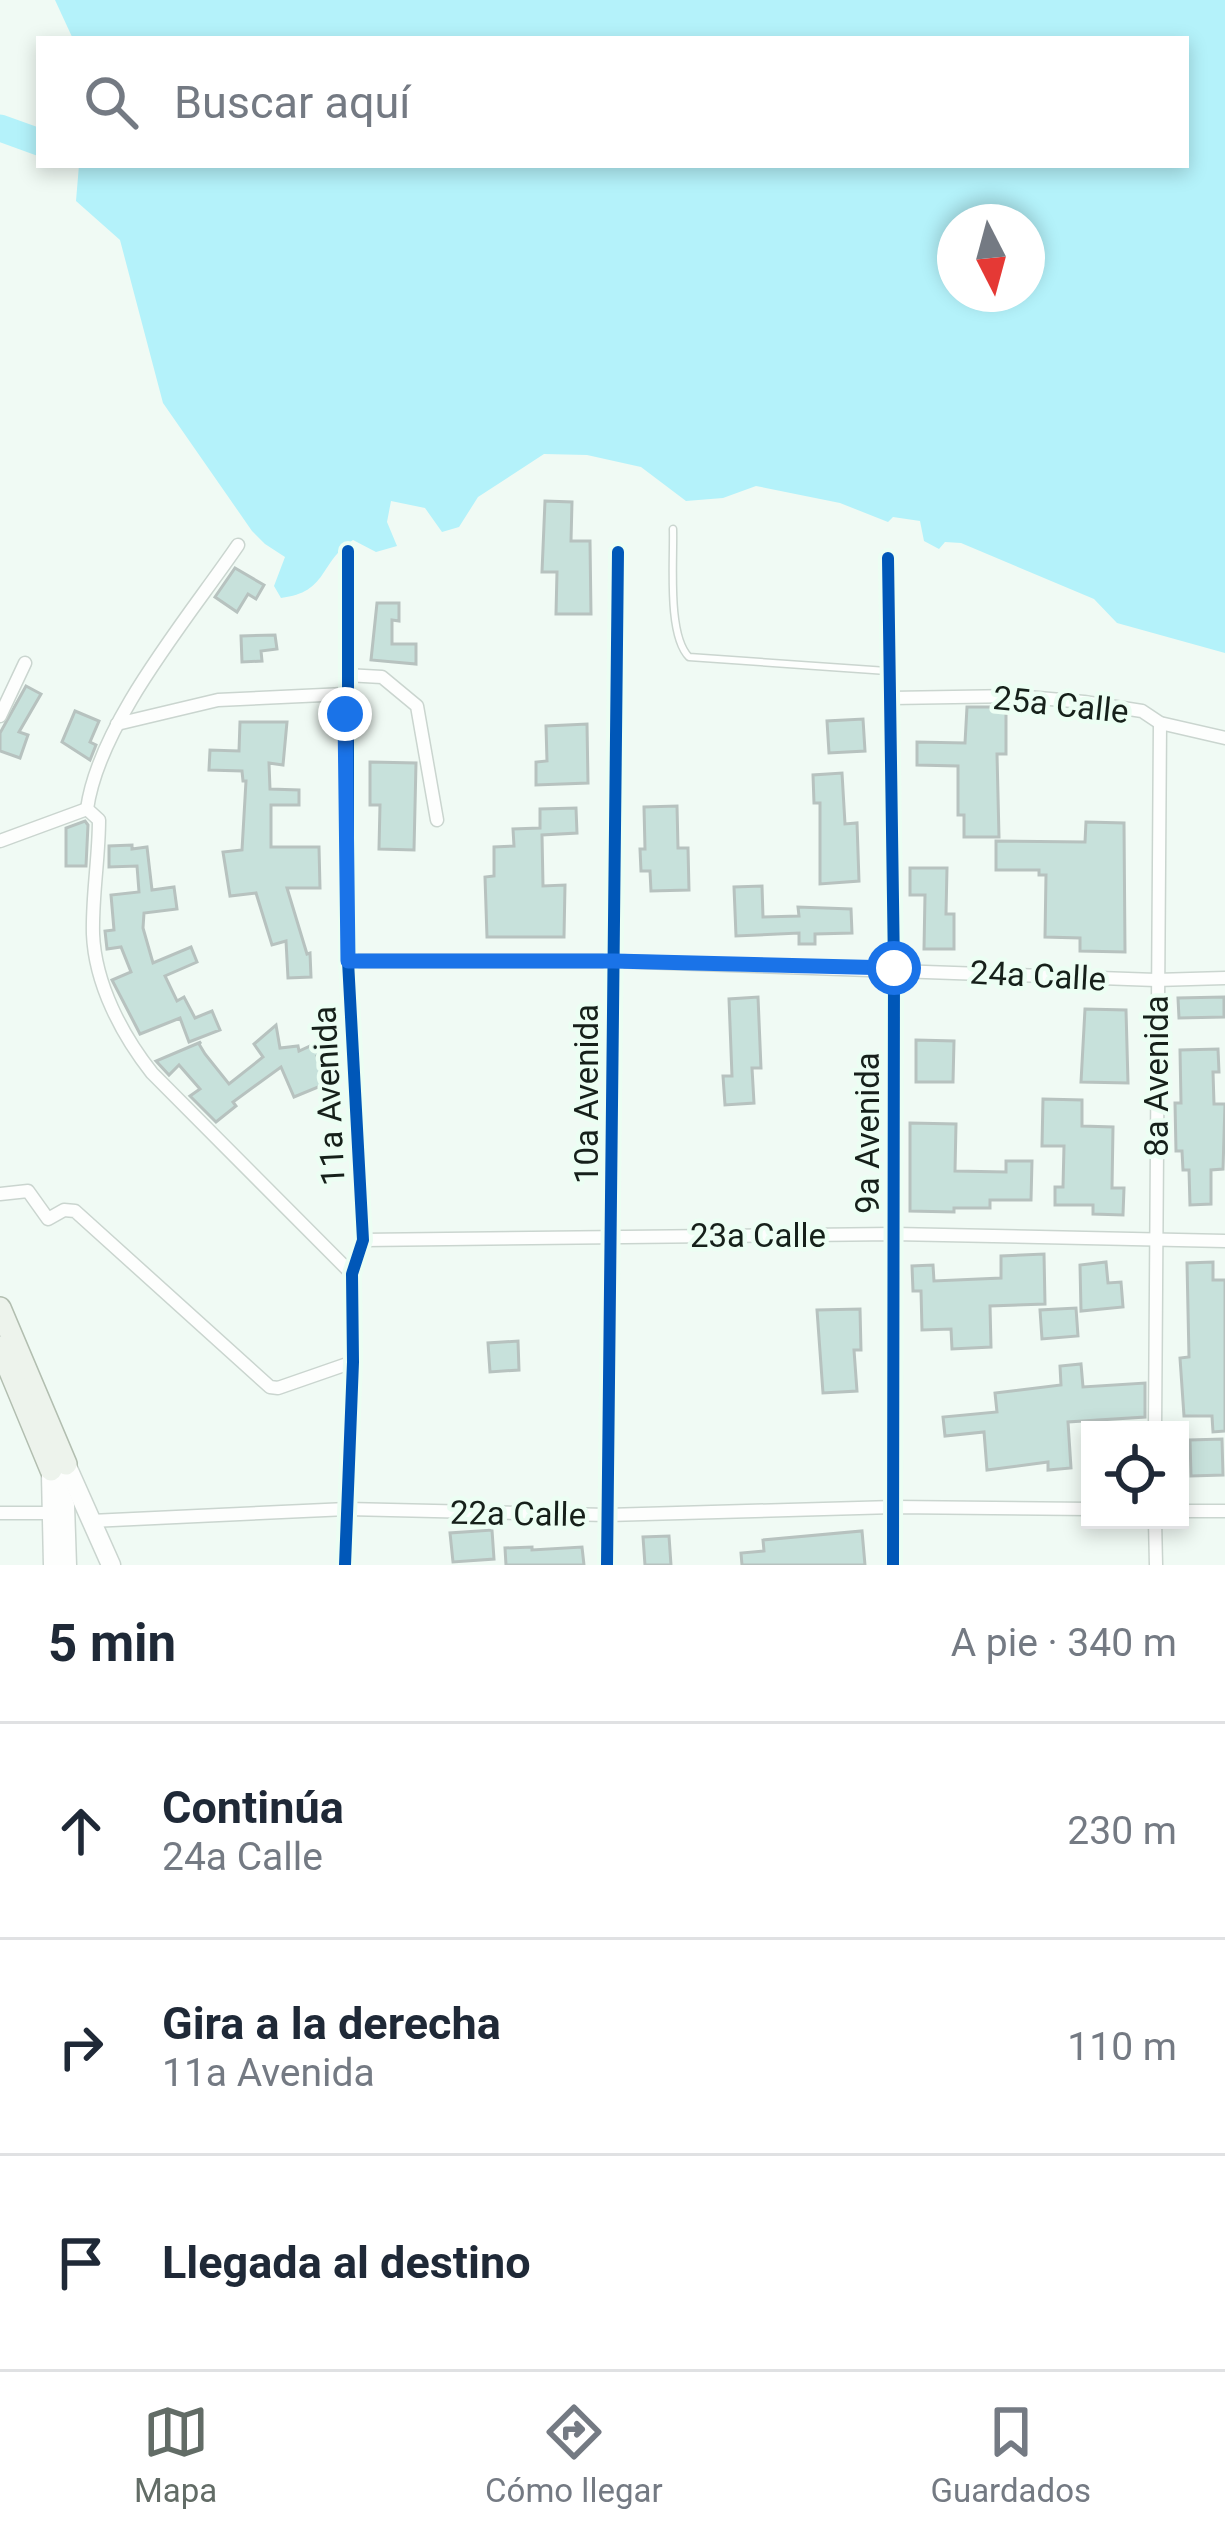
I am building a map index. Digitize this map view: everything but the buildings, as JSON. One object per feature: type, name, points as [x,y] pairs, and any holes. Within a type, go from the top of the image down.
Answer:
[{"type":"main road","points":[[0,1309],[58,1467],[53,1565]]},
{"type":"main road","points":[[0,1347],[111,1565]]},
{"type":"main road","points":[[59,1513],[68,1565]]},
{"type":"street","points":[[87,809],[91,779],[116,724],[238,545]]},
{"type":"street","name":"11a Avenida","points":[[345,1565],[352,1274],[363,1240],[348,961],[348,551]]},
{"type":"street","name":"10a Avenida","points":[[607,1565],[618,552]]},
{"type":"street","name":"9a Avenida","points":[[888,558],[894,968],[893,1565]]},
{"type":"street","points":[[0,716],[25,663]]},
{"type":"street","points":[[346,675],[382,677],[417,706],[437,820]]},
{"type":"street","points":[[116,724],[218,700],[345,694]]},
{"type":"street","name":"25a Calle","points":[[891,698],[1016,696],[1084,702],[1142,711],[1160,723],[1225,738]]},
{"type":"street","name":"8a Avenida","points":[[1155,1421],[1160,723]]},
{"type":"street","points":[[0,842],[87,809]]},
{"type":"street","points":[[87,809],[99,820],[93,939],[100,972],[127,1042],[152,1073],[352,1274]]},
{"type":"street","name":"24a Calle","points":[[348,961],[614,961],[1156,980],[1225,978]]},
{"type":"street","points":[[0,1194],[28,1191],[48,1219],[64,1210],[75,1211],[270,1387],[353,1362]]},
{"type":"street","name":"23a Calle","points":[[363,1240],[894,1234],[1225,1241]]},
{"type":"street","name":"22a Calle","points":[[91,1521],[347,1509],[608,1515],[894,1507],[1081,1510]]},
{"type":"street","points":[[1189,1510],[1225,1511]]},
{"type":"street","points":[[0,1514],[59,1513]]},
{"type":"street","points":[[1155,1529],[1156,1565]]},
{"type":"lane","points":[[674,530],[676,631],[689,657],[891,672]]},
{"type":"water","points":[[55,0],[1225,0],[1225,653],[1117,623],[1094,599],[961,543],[945,542],[939,549],[924,541],[920,521],[893,517],[888,522],[840,503],[756,486],[723,498],[686,501],[641,467],[587,455],[544,454],[478,497],[459,527],[442,532],[425,508],[391,501],[387,522],[397,546],[376,552],[353,540],[308,590],[281,598],[274,586],[285,557],[252,531],[163,403],[120,240],[76,201],[79,168],[1189,168],[1189,36],[72,36]]},
{"type":"waterway","points":[[0,128],[36,141]]},
{"type":"cycle path","points":[[345,1565],[352,1274],[363,1240],[348,961],[348,551]]},
{"type":"cycle path","points":[[607,1565],[618,552]]},
{"type":"cycle path","points":[[888,558],[894,968],[893,1565]]},
{"type":"route","points":[[345,714],[348,961],[894,968]]}]
